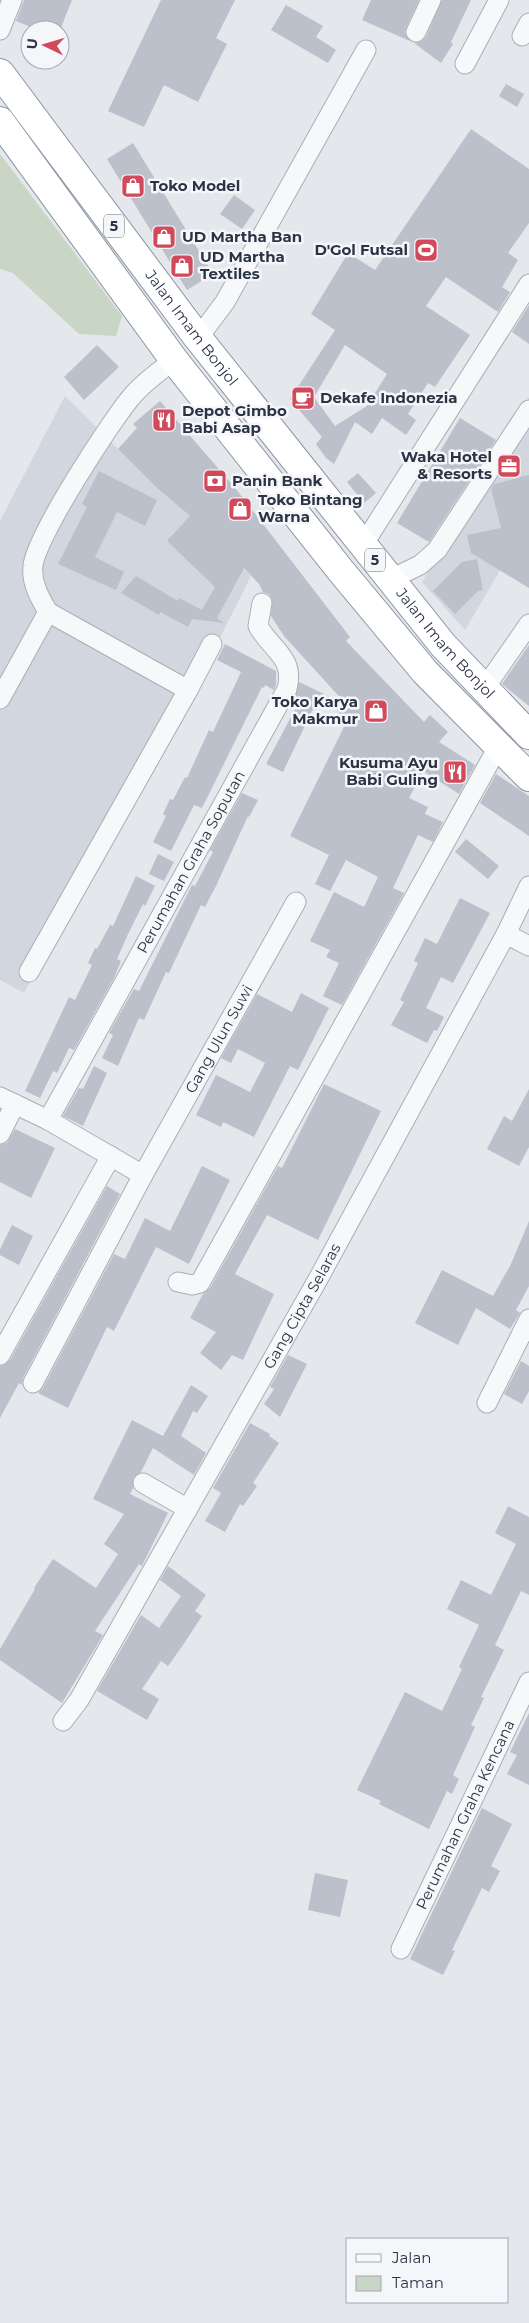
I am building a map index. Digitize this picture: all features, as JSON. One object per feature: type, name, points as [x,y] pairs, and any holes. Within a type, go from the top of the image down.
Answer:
[{"type":"highway","name":"Jalan Imam Bonjol","points":[[0,73],[198,338],[443,645],[529,735]]},
{"type":"highway","name":"Jalan Imam Bonjol","points":[[0,121],[174,360],[341,571],[425,672],[529,777]]},
{"type":"street","points":[[0,30],[12,0]]},
{"type":"street","points":[[416,32],[431,0]]},
{"type":"street","points":[[465,64],[499,0]]},
{"type":"street","points":[[198,338],[225,302],[366,50]]},
{"type":"street","points":[[363,544],[529,284]]},
{"type":"street","points":[[174,360],[133,395],[104,436],[53,519],[33,566],[36,591],[48,612],[188,690]]},
{"type":"street","points":[[391,579],[420,565],[438,550],[529,410]]},
{"type":"street","name":"Perumahan Graha Soputan","points":[[48,1120],[287,689],[290,675],[288,664],[258,626],[262,603]]},
{"type":"street","points":[[0,699],[48,612]]},
{"type":"street","points":[[484,689],[529,624]]},
{"type":"street","points":[[29,972],[212,644]]},
{"type":"street","points":[[178,1282],[192,1285],[200,1282],[498,747]]},
{"type":"street","name":"Gang Cipta Selaras","points":[[63,1721],[79,1700],[317,1281],[506,934],[529,886]]},
{"type":"street","name":"Gang Ulun Suwi","points":[[33,1383],[143,1174],[296,902]]},
{"type":"street","points":[[506,934],[529,946]]},
{"type":"street","points":[[0,1134],[8,1101],[48,1120],[143,1174]]},
{"type":"street","points":[[0,1355],[111,1156]]},
{"type":"street","points":[[487,1403],[529,1319]]},
{"type":"street","points":[[142,1483],[188,1509]]},
{"type":"street","name":"Perumahan Graha Kencana","points":[[401,1948],[529,1682]]},
{"type":"shaded area","points":[[65,396],[158,489],[201,526],[251,576],[183,711],[24,993],[0,980],[0,521]]},
{"type":"shaded area","name":"Waka Hotel & Resorts","points":[[529,397],[529,521],[465,630],[422,582]]},
{"type":"green space","points":[[0,154],[122,316],[116,336],[79,334],[13,273],[0,269]]},
{"type":"building","points":[[24,0],[72,0],[64,20],[20,20],[20,23],[16,21]]},
{"type":"building","points":[[161,0],[235,0],[216,38],[227,44],[198,102],[164,85],[144,127],[108,111]]},
{"type":"building","points":[[371,0],[419,0],[406,28],[405,33],[410,41],[362,20]]},
{"type":"building","points":[[442,0],[471,0],[451,42],[453,44],[441,63],[414,43],[422,41],[426,37]]},
{"type":"building","points":[[286,5],[323,26],[316,37],[336,50],[328,63],[271,30]]},
{"type":"building","points":[[506,84],[524,94],[517,107],[499,96]]},
{"type":"building","points":[[471,129],[529,169],[529,223],[508,253],[518,260],[502,287],[510,292],[498,312],[446,277],[426,306],[470,335],[435,387],[428,383],[408,414],[416,420],[406,435],[382,418],[372,434],[355,422],[334,464],[326,458],[316,444],[322,437],[290,399],[335,330],[311,314],[348,253],[375,270]],"holes":[[[345,345],[387,374],[367,406],[335,426],[314,397]]]},
{"type":"building","points":[[133,143],[213,274],[187,290],[107,159]]},
{"type":"building","points":[[234,195],[255,210],[242,229],[220,214]]},
{"type":"building","points":[[529,305],[529,344],[512,332]]},
{"type":"building","points":[[97,345],[119,367],[84,400],[64,377]]},
{"type":"building","points":[[160,401],[236,489],[350,637],[346,641],[424,722],[430,715],[448,732],[439,742],[475,765],[459,794],[423,771],[409,798],[428,807],[425,814],[443,822],[433,842],[418,835],[393,888],[404,893],[342,1005],[323,996],[339,963],[326,957],[330,950],[310,941],[334,892],[364,907],[378,877],[346,860],[330,891],[315,884],[329,855],[290,836],[347,721],[323,696],[316,710],[313,709],[283,772],[266,764],[299,702],[294,700],[299,682],[347,705],[284,636],[271,616],[272,599],[269,594],[263,592],[259,584],[244,568],[217,618],[224,623],[192,619],[188,627],[160,612],[159,615],[121,593],[136,576],[178,601],[179,598],[202,610],[215,587],[167,541],[190,516],[158,489],[118,449],[137,428],[133,424]]},
{"type":"building","points":[[460,418],[496,440],[429,542],[397,523]]},
{"type":"building","points":[[99,471],[157,500],[145,526],[117,512],[95,557],[124,572],[116,590],[58,564],[87,507],[82,504]]},
{"type":"building","points":[[358,473],[376,493],[364,503],[347,482]]},
{"type":"building","points":[[529,475],[529,588],[471,553],[467,535],[501,528],[491,489],[494,484]]},
{"type":"building","points":[[477,559],[483,590],[478,591],[455,614],[433,591],[462,562]]},
{"type":"building","points":[[225,644],[276,671],[276,685],[274,690],[265,685],[264,688],[262,687],[202,808],[194,805],[171,851],[153,842],[166,816],[163,814],[170,799],[173,800],[185,777],[187,778],[209,730],[213,732],[241,672],[217,660]]},
{"type":"building","points":[[529,645],[529,706],[502,684]]},
{"type":"building","points":[[496,774],[529,796],[529,836],[480,803]]},
{"type":"building","points":[[242,793],[258,800],[248,816],[205,907],[201,905],[169,973],[166,972],[144,1020],[139,1018],[118,1066],[102,1058],[113,1035],[109,1033],[134,989],[139,991],[192,885],[195,886],[213,852],[210,850]]},
{"type":"building","points":[[466,839],[499,866],[488,879],[455,852]]},
{"type":"building","points":[[158,854],[174,862],[164,881],[149,874]]},
{"type":"building","points":[[136,876],[155,886],[145,906],[143,904],[128,934],[117,959],[121,961],[114,978],[74,1050],[69,1048],[57,1073],[53,1071],[40,1098],[25,1091],[69,997],[75,1000],[92,965],[88,963],[95,948],[97,949],[110,925],[113,926]]},
{"type":"building","points":[[460,898],[490,913],[453,983],[441,977],[426,1008],[444,1017],[437,1031],[434,1030],[427,1043],[391,1025],[404,1002],[400,1000],[418,963],[414,961],[425,938],[437,944]]},
{"type":"building","points":[[301,993],[329,1008],[298,1070],[290,1066],[254,1137],[223,1122],[221,1127],[196,1115],[216,1075],[250,1092],[265,1063],[238,1049],[231,1063],[221,1058],[257,994],[292,1012]]},
{"type":"building","points":[[94,1066],[107,1073],[83,1126],[63,1116],[79,1088],[83,1089]]},
{"type":"building","points":[[324,1084],[381,1111],[318,1240],[267,1215],[235,1274],[274,1294],[243,1360],[232,1355],[221,1370],[200,1353],[216,1332],[190,1318],[203,1294],[210,1288],[278,1166],[282,1168]]},
{"type":"building","points":[[529,1089],[529,1147],[519,1166],[487,1149],[504,1116],[512,1121]]},
{"type":"building","points":[[15,1129],[55,1148],[31,1198],[0,1182],[0,1145],[7,1143]]},
{"type":"building","points":[[202,1166],[230,1180],[189,1264],[156,1247],[114,1331],[107,1327],[68,1408],[38,1393],[43,1388],[114,1254],[125,1259],[145,1218],[170,1231]]},
{"type":"building","points":[[107,1186],[120,1194],[23,1378],[22,1385],[19,1383],[0,1418],[0,1366],[10,1360]]},
{"type":"building","points":[[529,1221],[529,1286],[516,1310],[520,1313],[510,1329],[476,1308],[458,1345],[415,1323],[442,1270],[493,1296],[511,1264]]},
{"type":"building","points":[[12,1225],[33,1236],[19,1265],[0,1255],[0,1249]]},
{"type":"building","points":[[288,1355],[307,1364],[280,1417],[264,1404],[274,1389],[270,1387]]},
{"type":"building","points":[[521,1361],[529,1366],[529,1391],[522,1404],[504,1394]]},
{"type":"building","points":[[191,1385],[208,1396],[197,1413],[193,1411],[181,1436],[206,1453],[194,1475],[153,1448],[141,1472],[133,1478],[133,1488],[130,1494],[168,1513],[142,1566],[139,1564],[95,1631],[103,1635],[62,1703],[0,1660],[0,1649],[34,1588],[53,1559],[96,1588],[118,1554],[104,1544],[124,1514],[93,1499],[132,1420],[163,1436]]},
{"type":"building","points":[[250,1423],[270,1434],[269,1436],[279,1443],[253,1483],[257,1486],[243,1506],[240,1504],[225,1532],[205,1521],[221,1493],[213,1488]]},
{"type":"building","points":[[508,1506],[529,1517],[529,1595],[521,1591],[495,1645],[504,1650],[481,1697],[484,1698],[471,1725],[475,1727],[453,1775],[459,1779],[452,1794],[447,1791],[429,1829],[379,1804],[381,1801],[357,1790],[405,1692],[442,1711],[462,1669],[459,1667],[479,1625],[447,1609],[461,1580],[491,1595],[516,1544],[495,1533]]},
{"type":"building","points":[[168,1566],[206,1595],[195,1611],[202,1616],[183,1645],[168,1666],[161,1661],[142,1689],[159,1699],[147,1720],[97,1691],[141,1615],[159,1628],[181,1596],[160,1580]]},
{"type":"building","points":[[529,1713],[529,1785],[507,1774],[517,1755],[510,1752]]},
{"type":"building","points":[[482,1808],[512,1824],[491,1866],[500,1871],[489,1892],[482,1888],[452,1950],[455,1951],[443,1975],[410,1959]]},
{"type":"building","points":[[315,1873],[348,1880],[340,1917],[308,1910]]},
{"type":"place","name":"Toko Model","points":[[133,186]]},
{"type":"place","name":"UD Martha Ban","points":[[164,237]]},
{"type":"place","name":"D'Gol Futsal","points":[[426,250]]},
{"type":"place","name":"UD Martha Textiles","points":[[182,266]]},
{"type":"place","name":"Dekafe Indonezia","points":[[303,398]]},
{"type":"place","name":"Depot Gimbo Babi Asap","points":[[164,420]]},
{"type":"place","name":"Waka Hotel & Resorts","points":[[509,466]]},
{"type":"place","name":"Panin Bank","points":[[215,481]]},
{"type":"place","name":"Toko Bintang Warna","points":[[240,509]]},
{"type":"place","name":"Toko Karya Makmur","points":[[376,711]]},
{"type":"place","name":"Kusuma Ayu Babi Guling","points":[[455,772]]}]
